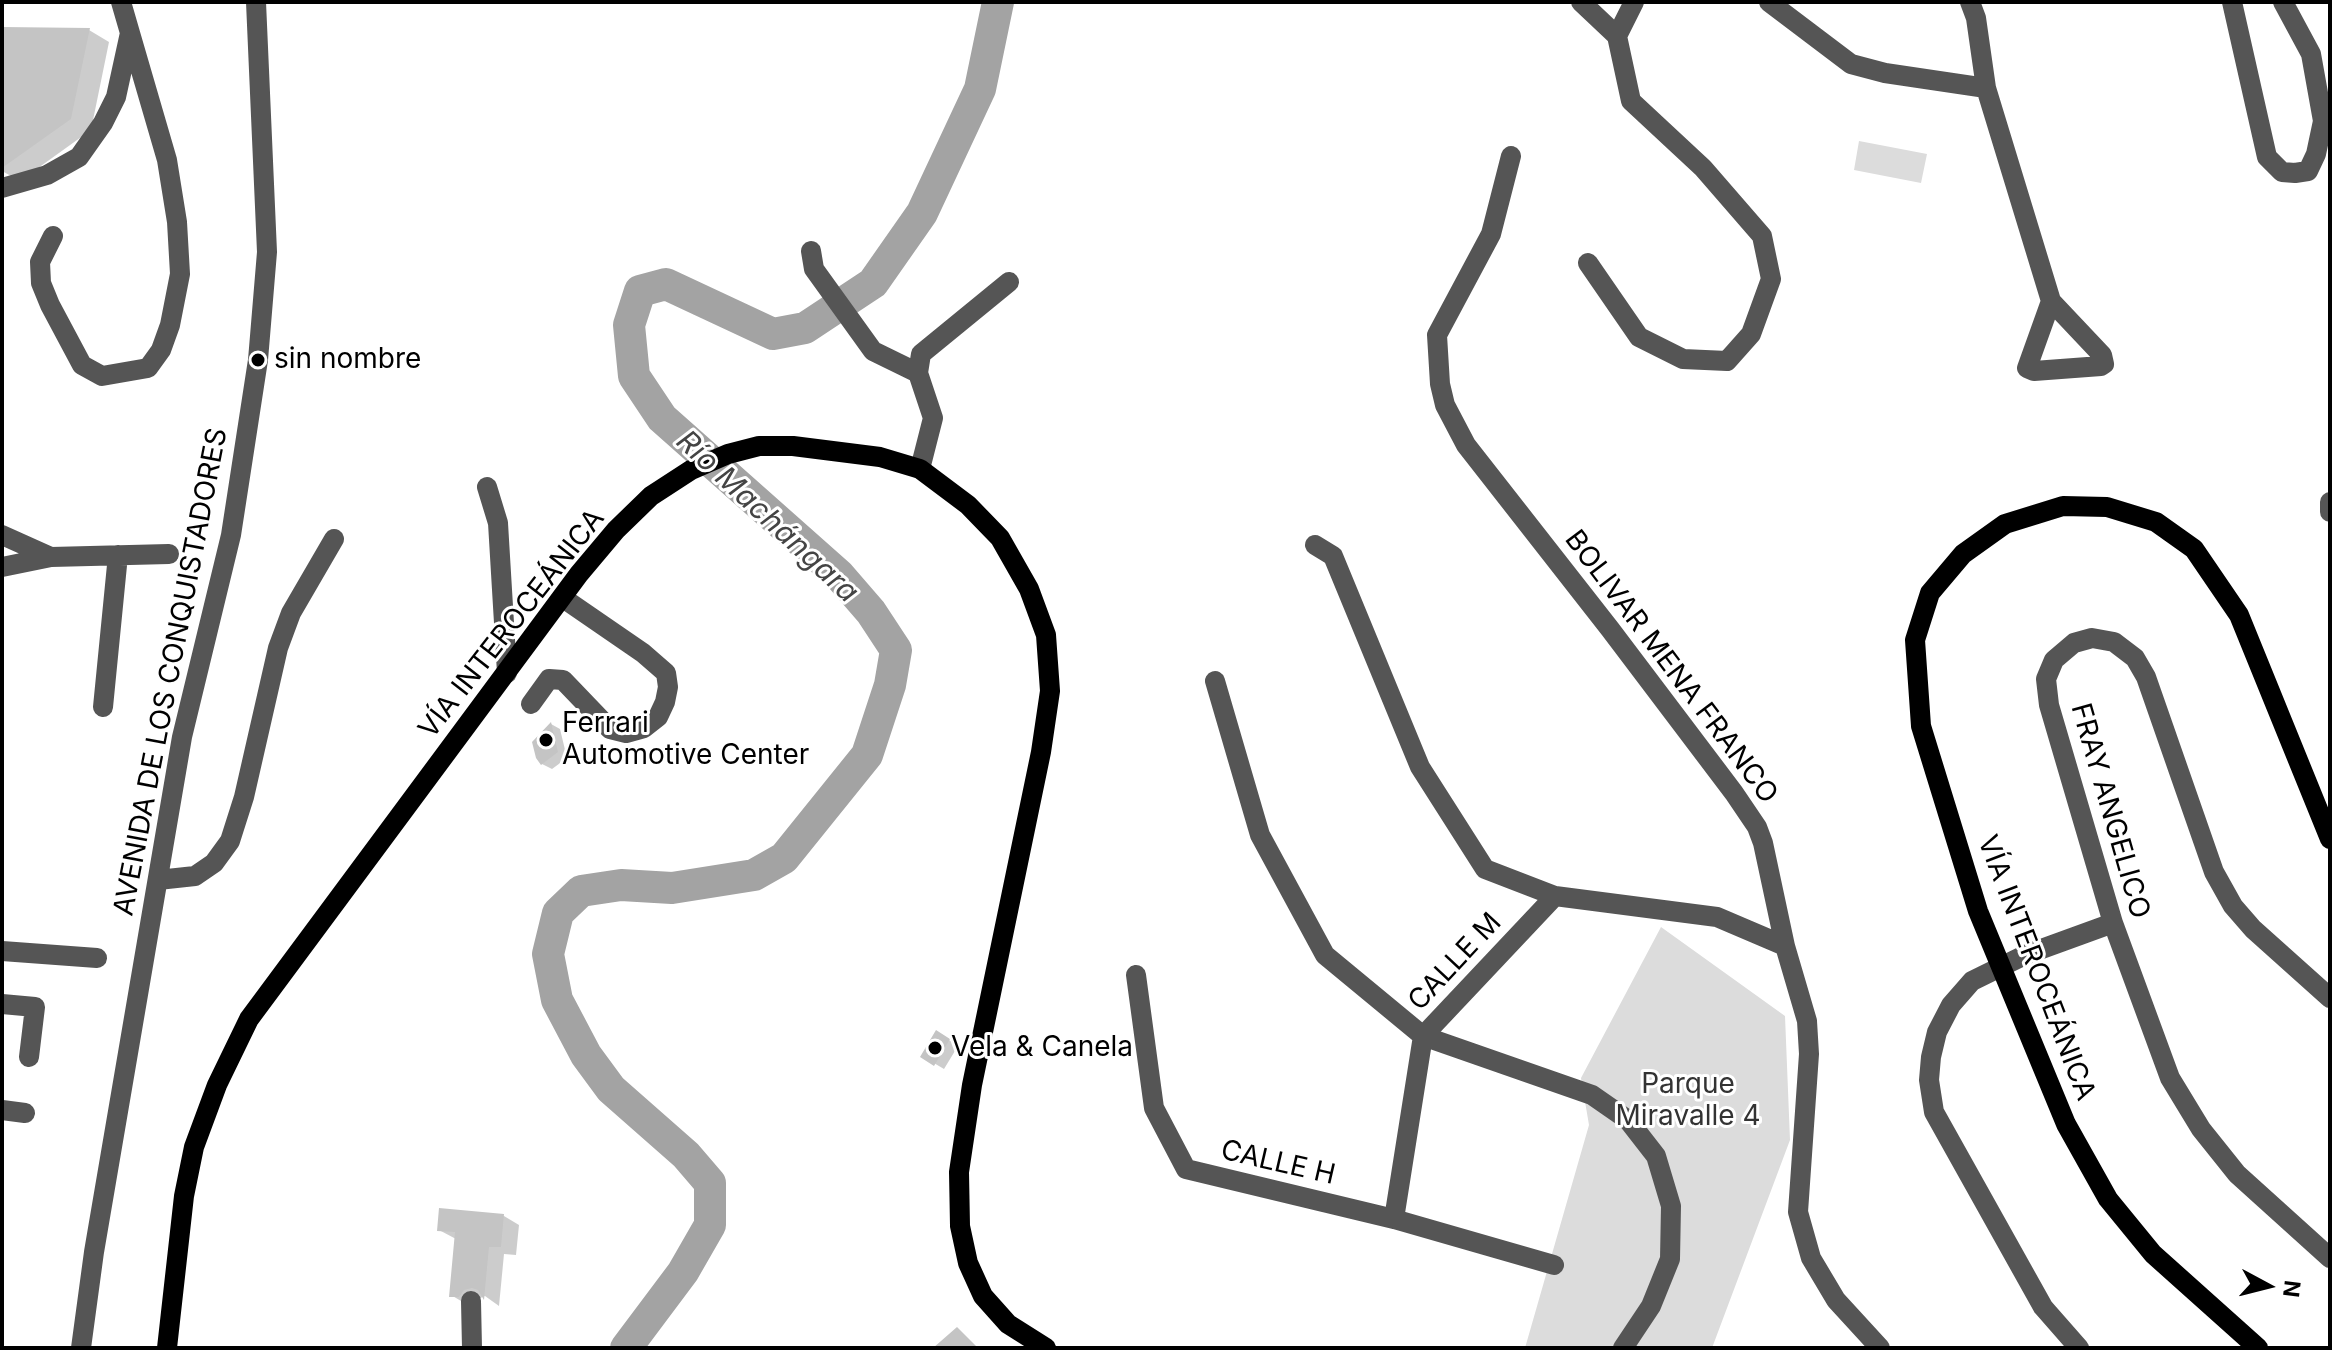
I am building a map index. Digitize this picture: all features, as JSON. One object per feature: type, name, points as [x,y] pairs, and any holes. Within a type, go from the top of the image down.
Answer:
[{"type":"main road","name":"VÍA INTEROCEÁNICA","points":[[167,1348],[184,1196],[194,1147],[217,1085],[249,1019],[579,574],[616,530],[651,496],[691,470],[728,454],[759,446],[825,449],[880,457],[920,469],[968,505],[1000,538],[1029,589],[1046,635],[1050,691],[1041,752],[972,1085],[959,1172],[960,1226],[968,1263],[983,1296],[1008,1324],[1046,1348]]},
{"type":"main road","name":"VÍA INTEROCEÁNICA","points":[[2258,1348],[2153,1254],[2108,1199],[2066,1124],[1978,911],[1921,726],[1915,640],[1930,593],[1963,554],[2005,524],[2063,506],[2107,507],[2156,522],[2194,549],[2239,615],[2330,839]]},
{"type":"street","points":[[53,236],[40,262],[41,283],[82,365],[102,376],[148,368],[161,350],[170,325],[180,274],[177,222],[167,160],[121,2]]},
{"type":"street","name":"AVENIDA DE LOS CONQUISTADORES","points":[[81,1348],[94,1252],[182,737],[231,535],[258,360],[267,252],[256,2]]},
{"type":"street","points":[[1581,2],[1617,36],[1631,101],[1703,168],[1762,236],[1771,279],[1751,334],[1727,361],[1683,359],[1639,337],[1588,263]]},
{"type":"street","points":[[1617,36],[1634,2]]},
{"type":"street","points":[[1769,2],[1851,64],[1885,73],[1986,88]]},
{"type":"street","points":[[1970,2],[1976,18],[1986,88],[2051,301]]},
{"type":"street","points":[[2232,2],[2267,157],[2282,172],[2308,171],[2316,154],[2323,121],[2311,54],[2283,2]]},
{"type":"street","points":[[2,188],[47,175],[79,157],[116,97],[130,33]]},
{"type":"street","name":"BOLIVAR MENA FRANCO","points":[[1511,156],[1491,234],[1437,335],[1443,395],[1466,445],[1610,629],[1757,827],[1785,946],[1807,1021],[1809,1054],[1798,1212],[1811,1258],[1836,1300],[1880,1348]]},
{"type":"street","points":[[812,260],[873,351],[918,373]]},
{"type":"street","points":[[920,469],[933,418],[918,373],[921,354],[1009,282]]},
{"type":"street","points":[[487,487],[498,523],[507,673]]},
{"type":"street","points":[[2330,502],[2330,512]]},
{"type":"street","points":[[2,535],[51,557]]},
{"type":"street","points":[[158,880],[195,876],[214,863],[230,841],[244,797],[278,648],[291,613],[334,539]]},
{"type":"street","points":[[1315,545],[1333,556],[1420,767],[1485,869],[1555,896],[1717,917],[1785,946]]},
{"type":"street","points":[[2,567],[51,557],[169,554]]},
{"type":"street","points":[[103,707],[118,555]]},
{"type":"street","points":[[531,704],[549,679],[563,680],[610,729],[626,733],[651,723],[658,717],[665,702],[668,687],[666,673],[643,653],[563,598]]},
{"type":"street","name":"FRAY ANGELICO","points":[[2330,998],[2253,929],[2233,906],[2214,872],[2146,677],[2135,658],[2114,642],[2092,638],[2074,643],[2054,660],[2046,679],[2049,705],[2113,923],[2170,1078],[2183,1101],[2237,1174],[2330,1258]]},
{"type":"street","points":[[1215,681],[1260,835],[1325,955],[1423,1036],[1592,1095],[1628,1120],[1656,1156],[1671,1206],[1670,1259],[1651,1306],[1622,1347]]},
{"type":"street","name":"CALLE M","points":[[1394,1219],[1423,1036],[1555,896]]},
{"type":"street","points":[[2079,1348],[2043,1307],[1934,1112],[1929,1080],[1937,1032],[1951,1005],[1972,981],[2025,955],[2113,923]]},
{"type":"street","points":[[2,951],[97,958]]},
{"type":"street","name":"CALLE H","points":[[1136,975],[1154,1108],[1186,1169],[1394,1219],[1554,1265]]},
{"type":"street","points":[[2,1004],[35,1007],[29,1057]]},
{"type":"street","points":[[2,1110],[25,1113]]},
{"type":"street","points":[[471,1301],[472,1348]]},
{"type":"green space","points":[[1859,141],[1927,154],[1921,183],[1854,170]]},
{"type":"green space","name":"Parque Miravalle 4","points":[[1661,927],[1785,1016],[1790,1140],[1712,1348],[1525,1348],[1589,1125],[1581,1078]]},
{"type":"building","points":[[2,27],[90,28],[71,119],[2,168]]},
{"type":"building","name":"Ferrari Automotive Center","points":[[551,722],[558,752],[541,765],[532,742]]},
{"type":"building","name":"Vela & Canela","points":[[936,1030],[950,1039],[934,1066],[920,1057]]},
{"type":"building","points":[[439,1208],[504,1214],[501,1247],[489,1247],[484,1300],[478,1290],[472,1288],[464,1290],[459,1297],[449,1297],[455,1232],[437,1231]]},
{"type":"building","points":[[957,1327],[978,1348],[933,1348]]},
{"type":"waterway","name":"Río Machángara","points":[[626,1348],[683,1272],[710,1225],[710,1183],[686,1155],[611,1089],[586,1055],[557,1000],[548,954],[558,913],[581,891],[621,885],[672,888],[754,875],[784,858],[867,755],[890,685],[896,650],[871,612],[839,575],[662,418],[634,376],[629,325],[640,291],[666,284],[773,334],[805,328],[873,283],[922,213],[980,89],[998,2]]},
{"type":"place","name":"sin nombre","points":[[258,360]]},
{"type":"place","name":"Ferrari Automotive Center","points":[[546,740]]},
{"type":"place","name":"Vela & Canela","points":[[935,1048]]}]
